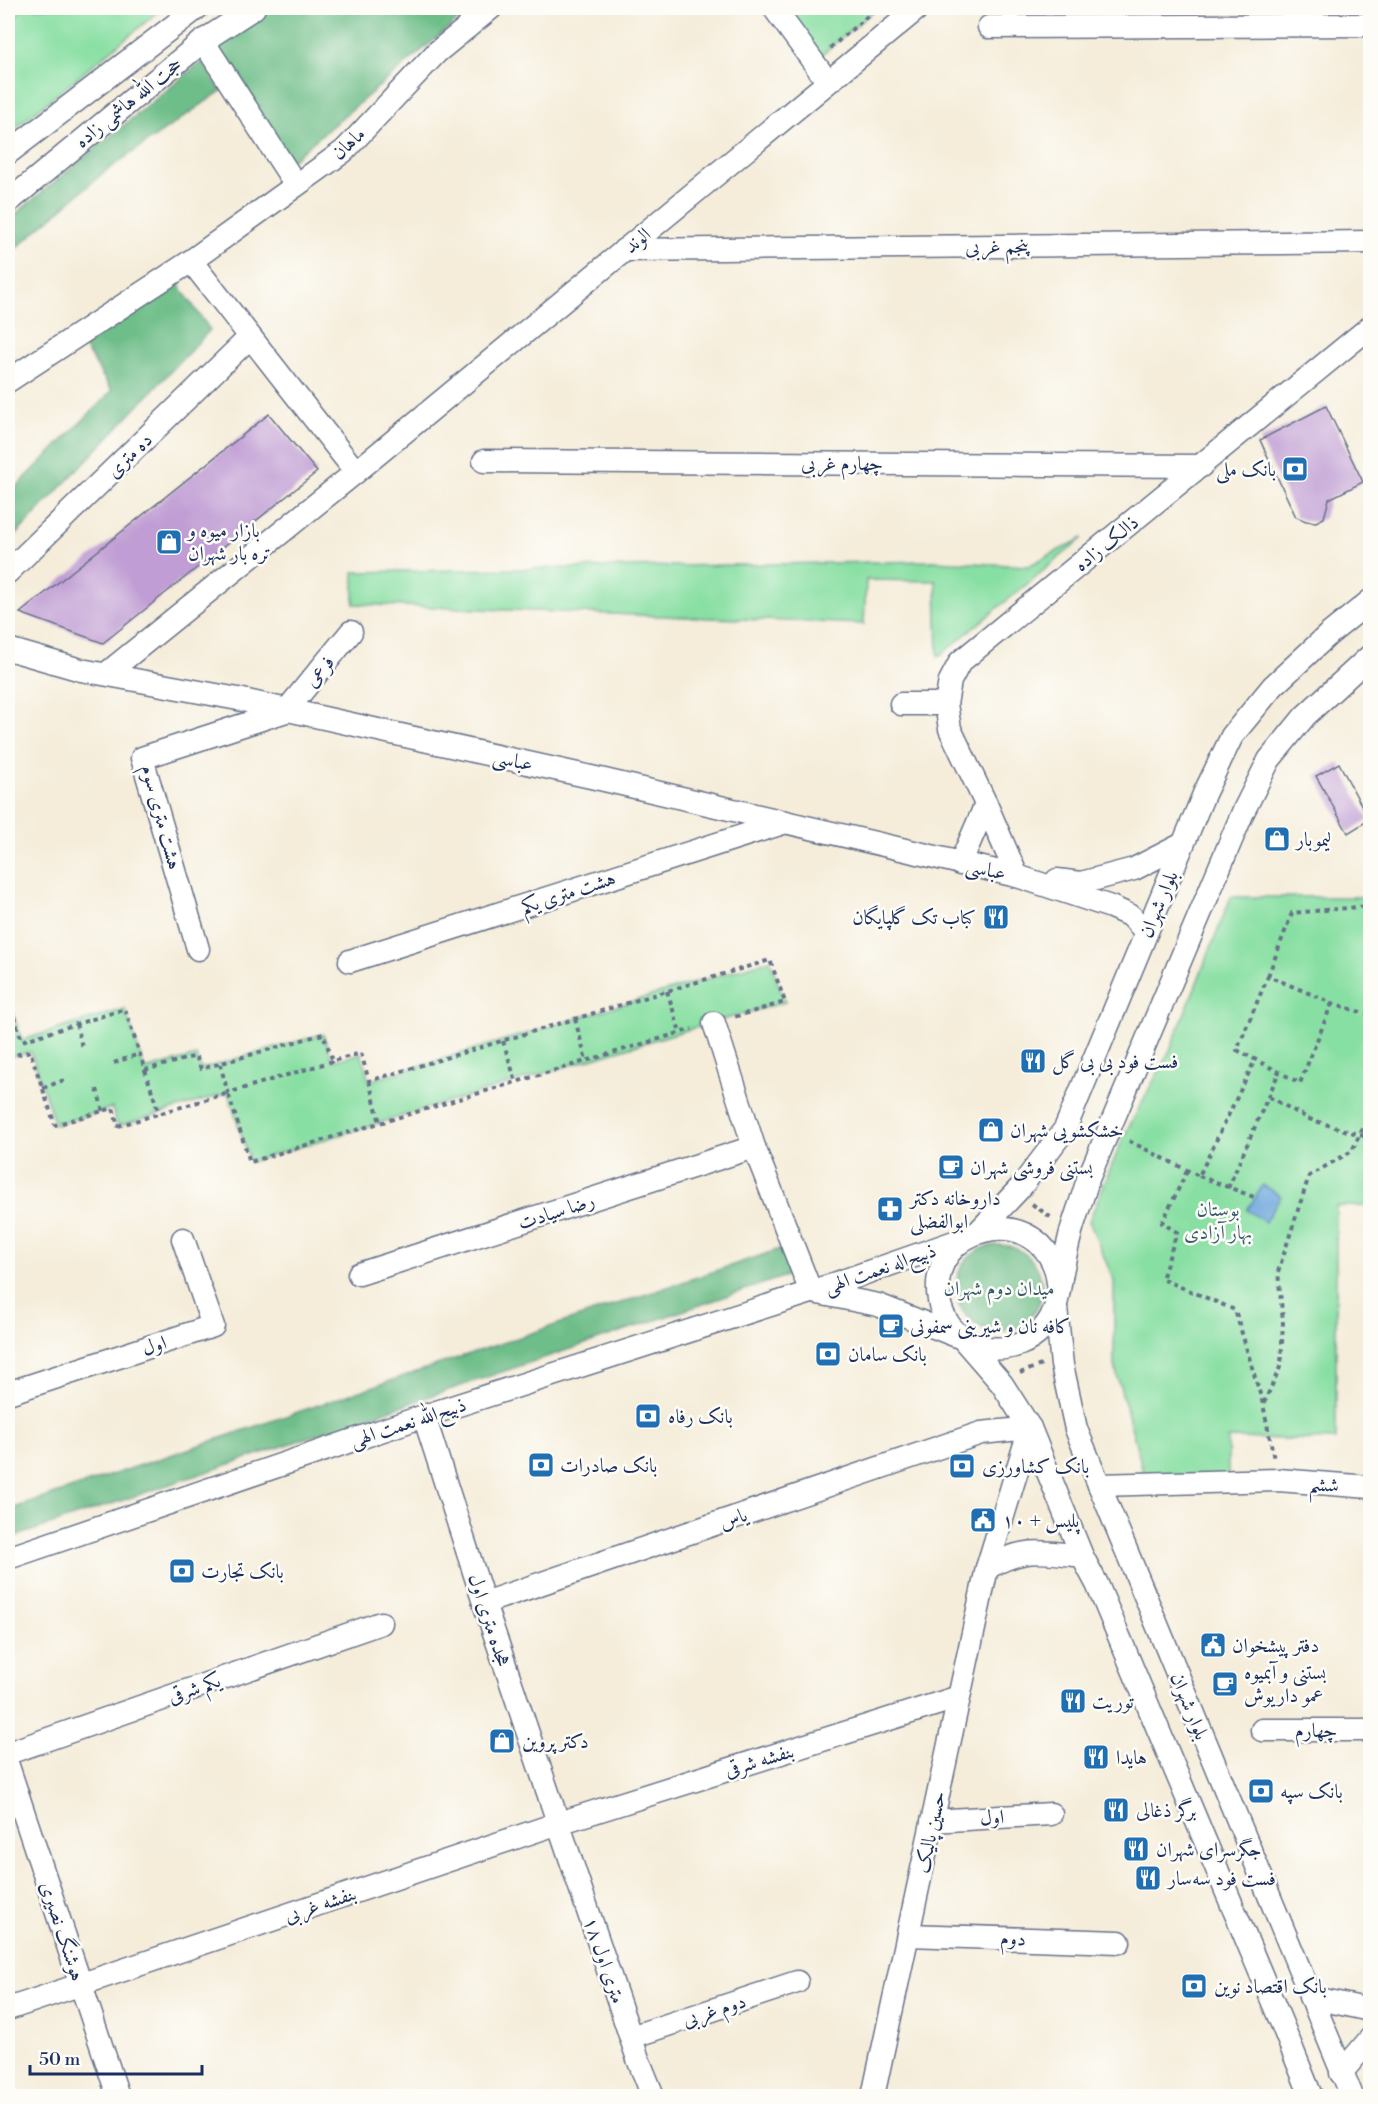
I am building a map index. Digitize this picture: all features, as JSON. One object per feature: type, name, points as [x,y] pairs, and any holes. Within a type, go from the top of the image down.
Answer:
[{"type":"street","points":[[8,153],[197,8]]},
{"type":"street","name":"حجت الله هاشمی زاده","points":[[8,202],[203,41],[254,8]]},
{"type":"street","name":"ماهان","points":[[8,381],[190,261],[344,151],[437,52],[491,8]]},
{"type":"street","points":[[774,8],[828,82]]},
{"type":"street","name":"الوند","points":[[106,674],[356,472],[918,8]]},
{"type":"street","points":[[989,27],[1371,25]]},
{"type":"street","points":[[203,41],[296,185]]},
{"type":"street","name":"پنجم غربی","points":[[624,250],[1371,242]]},
{"type":"street","points":[[190,261],[356,472]]},
{"type":"street","name":"ذالک زاده","points":[[1017,876],[950,729],[945,704],[950,681],[960,662],[1371,327]]},
{"type":"street","name":"ده متری","points":[[8,572],[250,337]]},
{"type":"street","name":"چهارم غربی","points":[[484,461],[1201,466]]},
{"type":"street","name":"بلوار شهران","points":[[970,1235],[1020,1188],[1065,1129],[1204,794],[1232,736],[1273,686],[1328,635],[1371,602]]},
{"type":"street","name":"فرعی","points":[[286,711],[351,632]]},
{"type":"street","name":"عباسی","points":[[8,650],[81,670],[238,699],[600,779],[1017,876]]},
{"type":"street","name":"بلوار شهران","points":[[1352,2097],[1076,1429],[1062,1365],[1057,1298],[1072,1230],[1088,1179],[1243,812],[1269,760],[1305,716],[1371,656]]},
{"type":"street","points":[[901,704],[945,704]]},
{"type":"street","name":"هشت متری سوم","points":[[198,949],[142,758],[286,711]]},
{"type":"street","points":[[960,864],[986,804]]},
{"type":"street","name":"هشت متری یکم","points":[[350,961],[786,822]]},
{"type":"street","points":[[1017,876],[1081,883],[1134,869],[1183,844]]},
{"type":"street","points":[[1017,876],[1111,907],[1131,916],[1146,932]]},
{"type":"street","points":[[714,1023],[754,1147],[811,1292]]},
{"type":"street","name":"رضا سیادت","points":[[359,1274],[754,1147]]},
{"type":"street","points":[[998,1228],[1016,1231],[1034,1240],[1047,1253],[1056,1270],[1057,1298],[1047,1324],[1034,1338],[1017,1346],[998,1349],[979,1346],[962,1338],[949,1324],[940,1308],[937,1289],[940,1270],[948,1253],[970,1235],[998,1228]]},
{"type":"street","name":"ذبیح‌اله نعمت الهی","points":[[811,1292],[970,1235]]},
{"type":"street","name":"اول","points":[[8,1393],[213,1326],[183,1239]]},
{"type":"street","name":"ذبیح‌اله نعمت الهی","points":[[811,1292],[878,1305],[962,1338]]},
{"type":"street","name":"ذبیح‌الله نعمت الهی","points":[[8,1558],[424,1416],[811,1292]]},
{"type":"street","name":"بلوار شهران","points":[[962,1338],[1002,1384],[1030,1428],[1311,2097]]},
{"type":"street","name":"هجده متری اول","points":[[424,1416],[484,1603],[559,1822]]},
{"type":"street","name":"یاس","points":[[484,1603],[981,1433],[1030,1428]]},
{"type":"street","name":"حسین پالیک","points":[[873,2097],[987,1568],[1030,1428]]},
{"type":"street","name":"ششم","points":[[1099,1485],[1278,1480],[1371,1487]]},
{"type":"street","points":[[987,1568],[1006,1557],[1036,1550],[1082,1556]]},
{"type":"street","name":"یکم شرقی","points":[[8,1754],[381,1623]]},
{"type":"street","name":"بنفشه شرقی","points":[[559,1822],[959,1697]]},
{"type":"street","name":"چهارم","points":[[1262,1730],[1371,1730]]},
{"type":"street","name":"هوشنگ نصیری","points":[[8,1766],[118,2097]]},
{"type":"street","name":"اول","points":[[932,1821],[1051,1814]]},
{"type":"street","name":"بنفشه غربی","points":[[80,1984],[559,1822]]},
{"type":"street","name":"۱۸ متری اول","points":[[559,1822],[653,2097]]},
{"type":"street","name":"دوم","points":[[908,1935],[1119,1942]]},
{"type":"street","name":"دوم غربی","points":[[631,2037],[797,1982]]},
{"type":"street","points":[[8,2009],[80,1984]]},
{"type":"street","points":[[1310,1997],[1371,2010]]},
{"type":"street","points":[[1341,2073],[1371,2039]]},
{"type":"path","points":[[813,62],[877,8]]},
{"type":"path","points":[[1332,1003],[1300,1083],[1237,1050],[1292,913],[1371,906]]},
{"type":"path","points":[[220,1064],[250,1162],[785,1002],[771,960],[369,1081]]},
{"type":"path","points":[[1268,976],[1332,1003],[1371,1015]]},
{"type":"path","points":[[667,991],[680,1032]]},
{"type":"path","points":[[8,999],[22,1041],[125,1009],[159,1113]]},
{"type":"path","points":[[575,1019],[586,1060]]},
{"type":"path","points":[[76,1024],[82,1047]]},
{"type":"path","points":[[145,1070],[196,1056],[201,1069],[323,1034],[333,1061]]},
{"type":"path","points":[[503,1041],[516,1082]]},
{"type":"path","points":[[8,1057],[30,1051],[55,1125],[112,1108],[118,1126],[361,1053],[380,1123]]},
{"type":"path","points":[[114,1063],[139,1054]]},
{"type":"path","points":[[1198,1176],[1255,1060]]},
{"type":"path","points":[[1228,1188],[1279,1072]]},
{"type":"path","points":[[43,1088],[64,1080]]},
{"type":"path","points":[[97,1089],[103,1111]]},
{"type":"path","points":[[1269,1097],[1309,1119],[1371,1138]]},
{"type":"path","points":[[1263,1404],[1281,1365],[1283,1322],[1278,1272],[1309,1176],[1352,1151],[1366,1121]]},
{"type":"path","points":[[1123,1138],[1198,1176],[1254,1197]]},
{"type":"path","points":[[1187,1171],[1162,1223],[1177,1232],[1162,1279],[1235,1310],[1263,1404],[1278,1480]]},
{"type":"path","points":[[1025,1198],[1058,1224]]},
{"type":"path","points":[[1019,1373],[1041,1364]]},
{"type":"green space","points":[[23,8],[163,8],[8,134],[8,25]]},
{"type":"green space","points":[[274,8],[472,8],[282,168],[212,48]]},
{"type":"green space","points":[[775,8],[877,8],[813,62]]},
{"type":"green space","points":[[202,61],[221,91],[103,173],[8,255],[8,220]]},
{"type":"green space","points":[[171,274],[210,330],[8,543],[8,495],[112,391],[77,335]]},
{"type":"green space","points":[[1083,538],[938,657],[936,581],[866,580],[864,624],[354,604],[354,572],[934,561],[1028,566]]},
{"type":"green space","name":"بوستان بهار آزادی","points":[[1231,897],[1370,897],[1370,1206],[1336,1206],[1336,1440],[1228,1438],[1228,1486],[1147,1485],[1114,1364],[1114,1281],[1089,1221],[1123,1138],[1170,1050]]},
{"type":"green space","points":[[770,960],[785,1002],[250,1162],[228,1093],[118,1126],[112,1108],[55,1125],[31,1052],[8,1057],[8,999],[22,1040],[125,1009],[145,1070],[196,1056],[201,1069],[323,1034],[333,1061],[361,1053],[369,1081]]},
{"type":"green space","name":"میدان دوم شهران","points":[[999,1245],[1023,1252],[1035,1264],[1042,1288],[1035,1312],[1023,1324],[999,1331],[975,1324],[963,1312],[956,1288],[963,1264],[975,1252]]},
{"type":"green space","points":[[783,1248],[789,1275],[8,1539],[8,1510]]},
{"type":"water","points":[[1263,1185],[1281,1196],[1265,1222],[1247,1210]]},
{"type":"building","points":[[1326,406],[1363,482],[1329,499],[1324,518],[1316,522],[1306,521],[1296,517],[1260,440]]},
{"type":"building","name":"بازار میوه و تره بار شهران","points":[[269,414],[317,472],[103,643],[20,613]]},
{"type":"building","points":[[1339,763],[1369,820],[1348,833],[1316,776]]},
{"type":"place","name":"بانک ملی","points":[[1295,469]]},
{"type":"place","name":"بازار میوه و تره بار شهران","points":[[169,542]]},
{"type":"place","name":"لیموبار","points":[[1277,839]]},
{"type":"place","name":"کباب تک گلپایگان","points":[[996,917]]},
{"type":"place","name":"فست فود بی بی گل","points":[[1033,1061]]},
{"type":"place","name":"خشکشویی شهران","points":[[991,1130]]},
{"type":"place","name":"بستنی فروشی شهران","points":[[951,1167]]},
{"type":"place","name":"داروخانه دکتر ابوالفضلی","points":[[890,1209]]},
{"type":"place","name":"کافه نان و شیرینی سمفونی","points":[[891,1326]]},
{"type":"place","name":"بانک سامان","points":[[828,1354]]},
{"type":"place","name":"بانک رفاه","points":[[648,1416]]},
{"type":"place","name":"بانک صادرات","points":[[541,1465]]},
{"type":"place","name":"بانک کشاورزی","points":[[962,1466]]},
{"type":"place","name":"پلیس + ۱۰","points":[[983,1520]]},
{"type":"place","name":"بانک تجارت","points":[[182,1571]]},
{"type":"place","name":"دفتر پیشخوان","points":[[1213,1645]]},
{"type":"place","name":"بستنی و آبمیوه عمو داریوش","points":[[1225,1684]]},
{"type":"place","name":"توریت","points":[[1073,1701]]},
{"type":"place","name":"دکتر پروین","points":[[502,1741]]},
{"type":"place","name":"هایدا","points":[[1096,1757]]},
{"type":"place","name":"بانک سپه","points":[[1261,1791]]},
{"type":"place","name":"برگر ذغالی","points":[[1116,1810]]},
{"type":"place","name":"جگرسرای شهران","points":[[1136,1849]]},
{"type":"place","name":"فست فود سه‌سار","points":[[1148,1878]]},
{"type":"place","name":"بانک اقتصاد نوین","points":[[1194,1986]]}]
